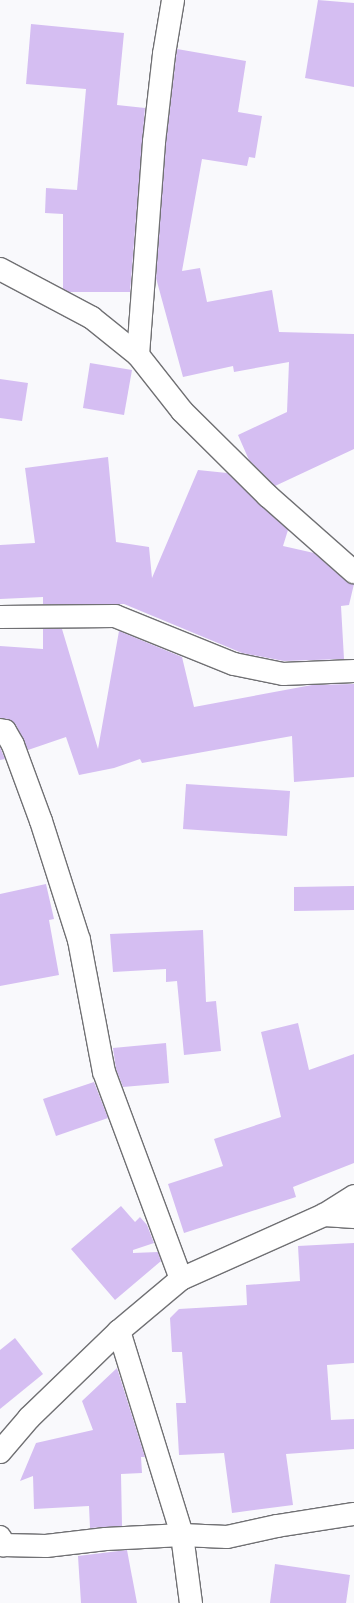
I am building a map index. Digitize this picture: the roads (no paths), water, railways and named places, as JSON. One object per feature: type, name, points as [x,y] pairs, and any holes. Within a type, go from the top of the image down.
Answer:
[{"type":"street","points":[[138,355],[154,142],[164,54],[173,0]]},
{"type":"street","points":[[0,269],[92,318],[138,355],[182,411],[268,496],[354,572]]},
{"type":"street","points":[[0,617],[115,616],[234,664],[284,674],[354,671]]},
{"type":"street","points":[[0,730],[5,731],[14,745],[42,821],[79,940],[104,1072],[182,1279]]},
{"type":"street","points":[[0,1452],[29,1418],[119,1331],[182,1279],[324,1215],[354,1196]]},
{"type":"street","points":[[324,1215],[354,1217]]},
{"type":"street","points":[[119,1331],[182,1535],[191,1603]]},
{"type":"street","points":[[0,1536],[3,1545],[46,1546],[106,1538],[182,1535],[227,1537],[277,1526],[354,1514]]}]
